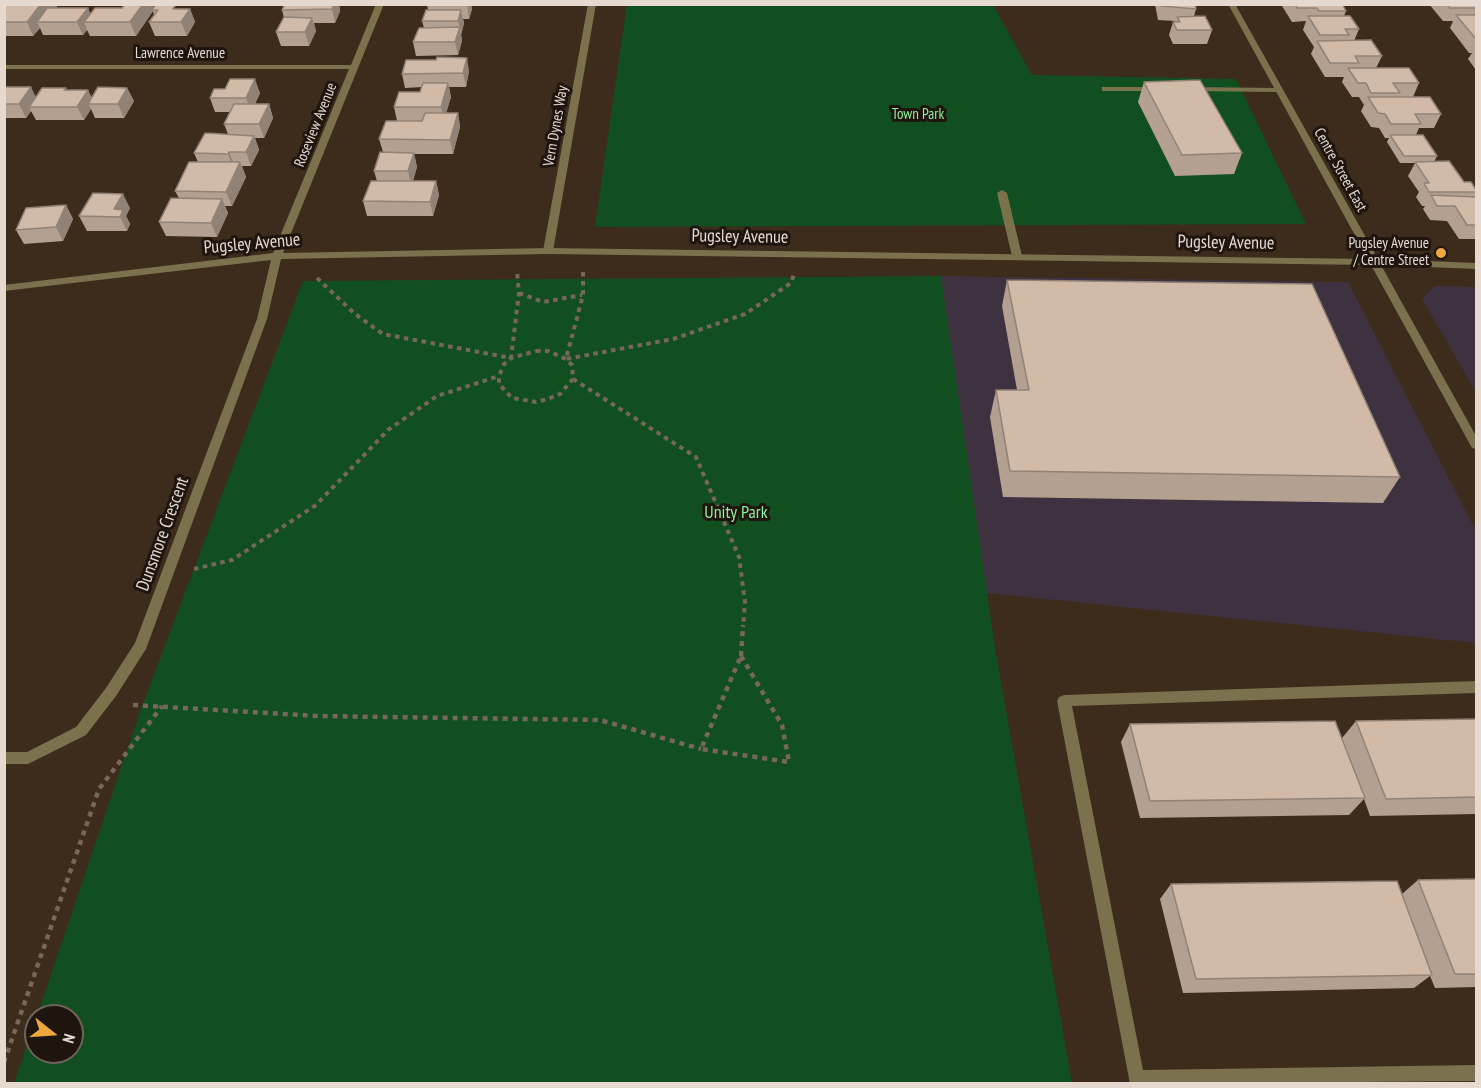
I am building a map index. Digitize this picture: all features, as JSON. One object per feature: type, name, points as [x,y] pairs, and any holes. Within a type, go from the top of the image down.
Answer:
[{"type":"street","name":"Roseview Avenue","points":[[277,256],[380,4]]},
{"type":"street","name":"Vern Dynes Way","points":[[548,251],[592,4]]},
{"type":"street","name":"Centre Street East","points":[[1231,4],[1476,445]]},
{"type":"street","name":"Lawrence Avenue","points":[[4,67],[355,67]]},
{"type":"street","points":[[1105,89],[1164,89]]},
{"type":"street","points":[[1176,89],[1278,90]]},
{"type":"street","points":[[1002,193],[1017,256]]},
{"type":"street","name":"Pugsley Avenue","points":[[4,288],[277,256],[548,251],[1374,261],[1476,266]]},
{"type":"street","name":"Dunsmore Crescent","points":[[4,758],[28,758],[81,731],[141,645],[262,319],[277,256]]},
{"type":"street","points":[[1476,687],[1064,701],[1136,1077],[1476,1073]]},
{"type":"path","points":[[567,359],[582,295],[584,251]]},
{"type":"path","points":[[511,358],[519,293],[516,252]]},
{"type":"path","points":[[567,359],[673,339],[745,314],[791,283],[802,254]]},
{"type":"path","points":[[315,276],[355,314],[383,334],[511,358]]},
{"type":"path","points":[[519,293],[543,302],[582,295]]},
{"type":"path","points":[[536,351],[548,351],[567,359],[572,365],[573,379],[560,394],[536,402],[512,398],[499,384],[499,376],[504,364],[511,358],[536,351]]},
{"type":"path","points":[[167,576],[232,560],[316,505],[388,430],[437,396],[499,376]]},
{"type":"path","points":[[573,379],[696,457],[739,557],[745,602],[741,656],[701,749]]},
{"type":"path","points":[[102,704],[318,716],[600,720],[701,749],[789,762],[782,725],[741,656]]},
{"type":"path","points":[[4,1062],[99,789],[162,706]]},
{"type":"shaded area","points":[[941,276],[1348,282],[1476,531],[1476,643],[987,593]]},
{"type":"shaded area","points":[[1435,286],[1476,287],[1476,392],[1422,299]]},
{"type":"green space","name":"Town Park","points":[[627,4],[993,5],[1032,75],[1236,79],[1306,224],[595,227]]},
{"type":"green space","name":"Unity Park","points":[[941,276],[995,648],[1072,1083],[14,1083],[24,1054],[24,1064],[84,1064],[84,1004],[41,1004],[141,709],[303,281]]},
{"type":"building","points":[[4,4],[41,4],[27,22],[4,22]]},
{"type":"building","points":[[125,4],[143,4],[130,22],[84,22],[95,8],[122,8]]},
{"type":"building","points":[[156,4],[176,4],[173,9],[190,9],[181,22],[149,22],[158,10],[152,10]]},
{"type":"building","points":[[285,4],[334,4],[332,9],[282,10]]},
{"type":"building","points":[[1161,4],[1195,4],[1196,9],[1161,6]]},
{"type":"building","points":[[1295,4],[1342,4],[1346,11],[1297,8]]},
{"type":"building","points":[[1447,4],[1476,4],[1476,8],[1450,8]]},
{"type":"building","points":[[47,8],[88,8],[77,22],[37,22]]},
{"type":"building","points":[[426,10],[461,10],[458,21],[422,21]]},
{"type":"building","points":[[1456,15],[1476,15],[1476,39]]},
{"type":"building","points":[[1205,16],[1212,30],[1177,30],[1173,22],[1180,22],[1177,17]]},
{"type":"building","points":[[1308,16],[1350,16],[1359,29],[1345,29],[1349,35],[1320,35]]},
{"type":"building","points":[[284,17],[312,18],[305,32],[276,32]]},
{"type":"building","points":[[460,27],[455,42],[413,42],[419,28]]},
{"type":"building","points":[[1371,40],[1382,56],[1355,56],[1359,63],[1330,63],[1317,41]]},
{"type":"building","points":[[437,57],[467,58],[463,73],[402,74],[406,60],[436,60]]},
{"type":"building","points":[[1348,68],[1409,68],[1419,83],[1393,83],[1400,93],[1371,93],[1366,83],[1358,83]]},
{"type":"building","points":[[230,79],[255,79],[246,98],[210,98],[214,89],[225,89]]},
{"type":"building","points":[[1200,80],[1242,153],[1182,155],[1144,82]]},
{"type":"building","points":[[423,83],[448,83],[441,107],[394,107],[399,92],[420,92]]},
{"type":"building","points":[[4,87],[31,87],[19,104],[4,104]]},
{"type":"building","points":[[98,87],[127,88],[118,104],[88,104]]},
{"type":"building","points":[[42,88],[88,90],[77,107],[29,107]]},
{"type":"building","points":[[1368,97],[1430,97],[1441,114],[1415,114],[1421,124],[1391,124],[1385,114],[1378,113]]},
{"type":"building","points":[[234,104],[269,104],[259,124],[224,124]]},
{"type":"building","points":[[425,113],[458,113],[450,140],[379,139],[386,121],[422,121]]},
{"type":"building","points":[[205,133],[254,136],[246,152],[194,153]]},
{"type":"building","points":[[1390,135],[1423,135],[1437,156],[1404,156]]},
{"type":"building","points":[[380,152],[414,153],[408,171],[374,171]]},
{"type":"building","points":[[1449,161],[1464,182],[1471,182],[1476,192],[1429,192],[1424,183],[1429,183],[1415,162]]},
{"type":"building","points":[[189,162],[240,162],[226,192],[175,191]]},
{"type":"building","points":[[371,181],[436,181],[430,202],[363,201]]},
{"type":"building","points":[[93,193],[123,194],[114,209],[123,210],[120,217],[79,216]]},
{"type":"building","points":[[1431,195],[1476,197],[1476,225],[1467,225],[1455,206],[1437,206]]},
{"type":"building","points":[[171,198],[222,199],[211,223],[159,222]]},
{"type":"building","points":[[66,205],[56,227],[16,230],[26,208]]},
{"type":"building","points":[[1007,280],[1312,284],[1400,477],[1010,471],[996,390],[1029,390]]},
{"type":"building","points":[[1476,719],[1476,797],[1386,799],[1356,721]]},
{"type":"building","points":[[1335,721],[1365,798],[1150,801],[1130,724]]},
{"type":"building","points":[[1476,879],[1476,974],[1455,974],[1418,880]]},
{"type":"building","points":[[1397,881],[1432,975],[1196,979],[1171,884]]},
{"type":"place","name":"Pugsley Avenue / Centre Street","points":[[1441,253]]}]
